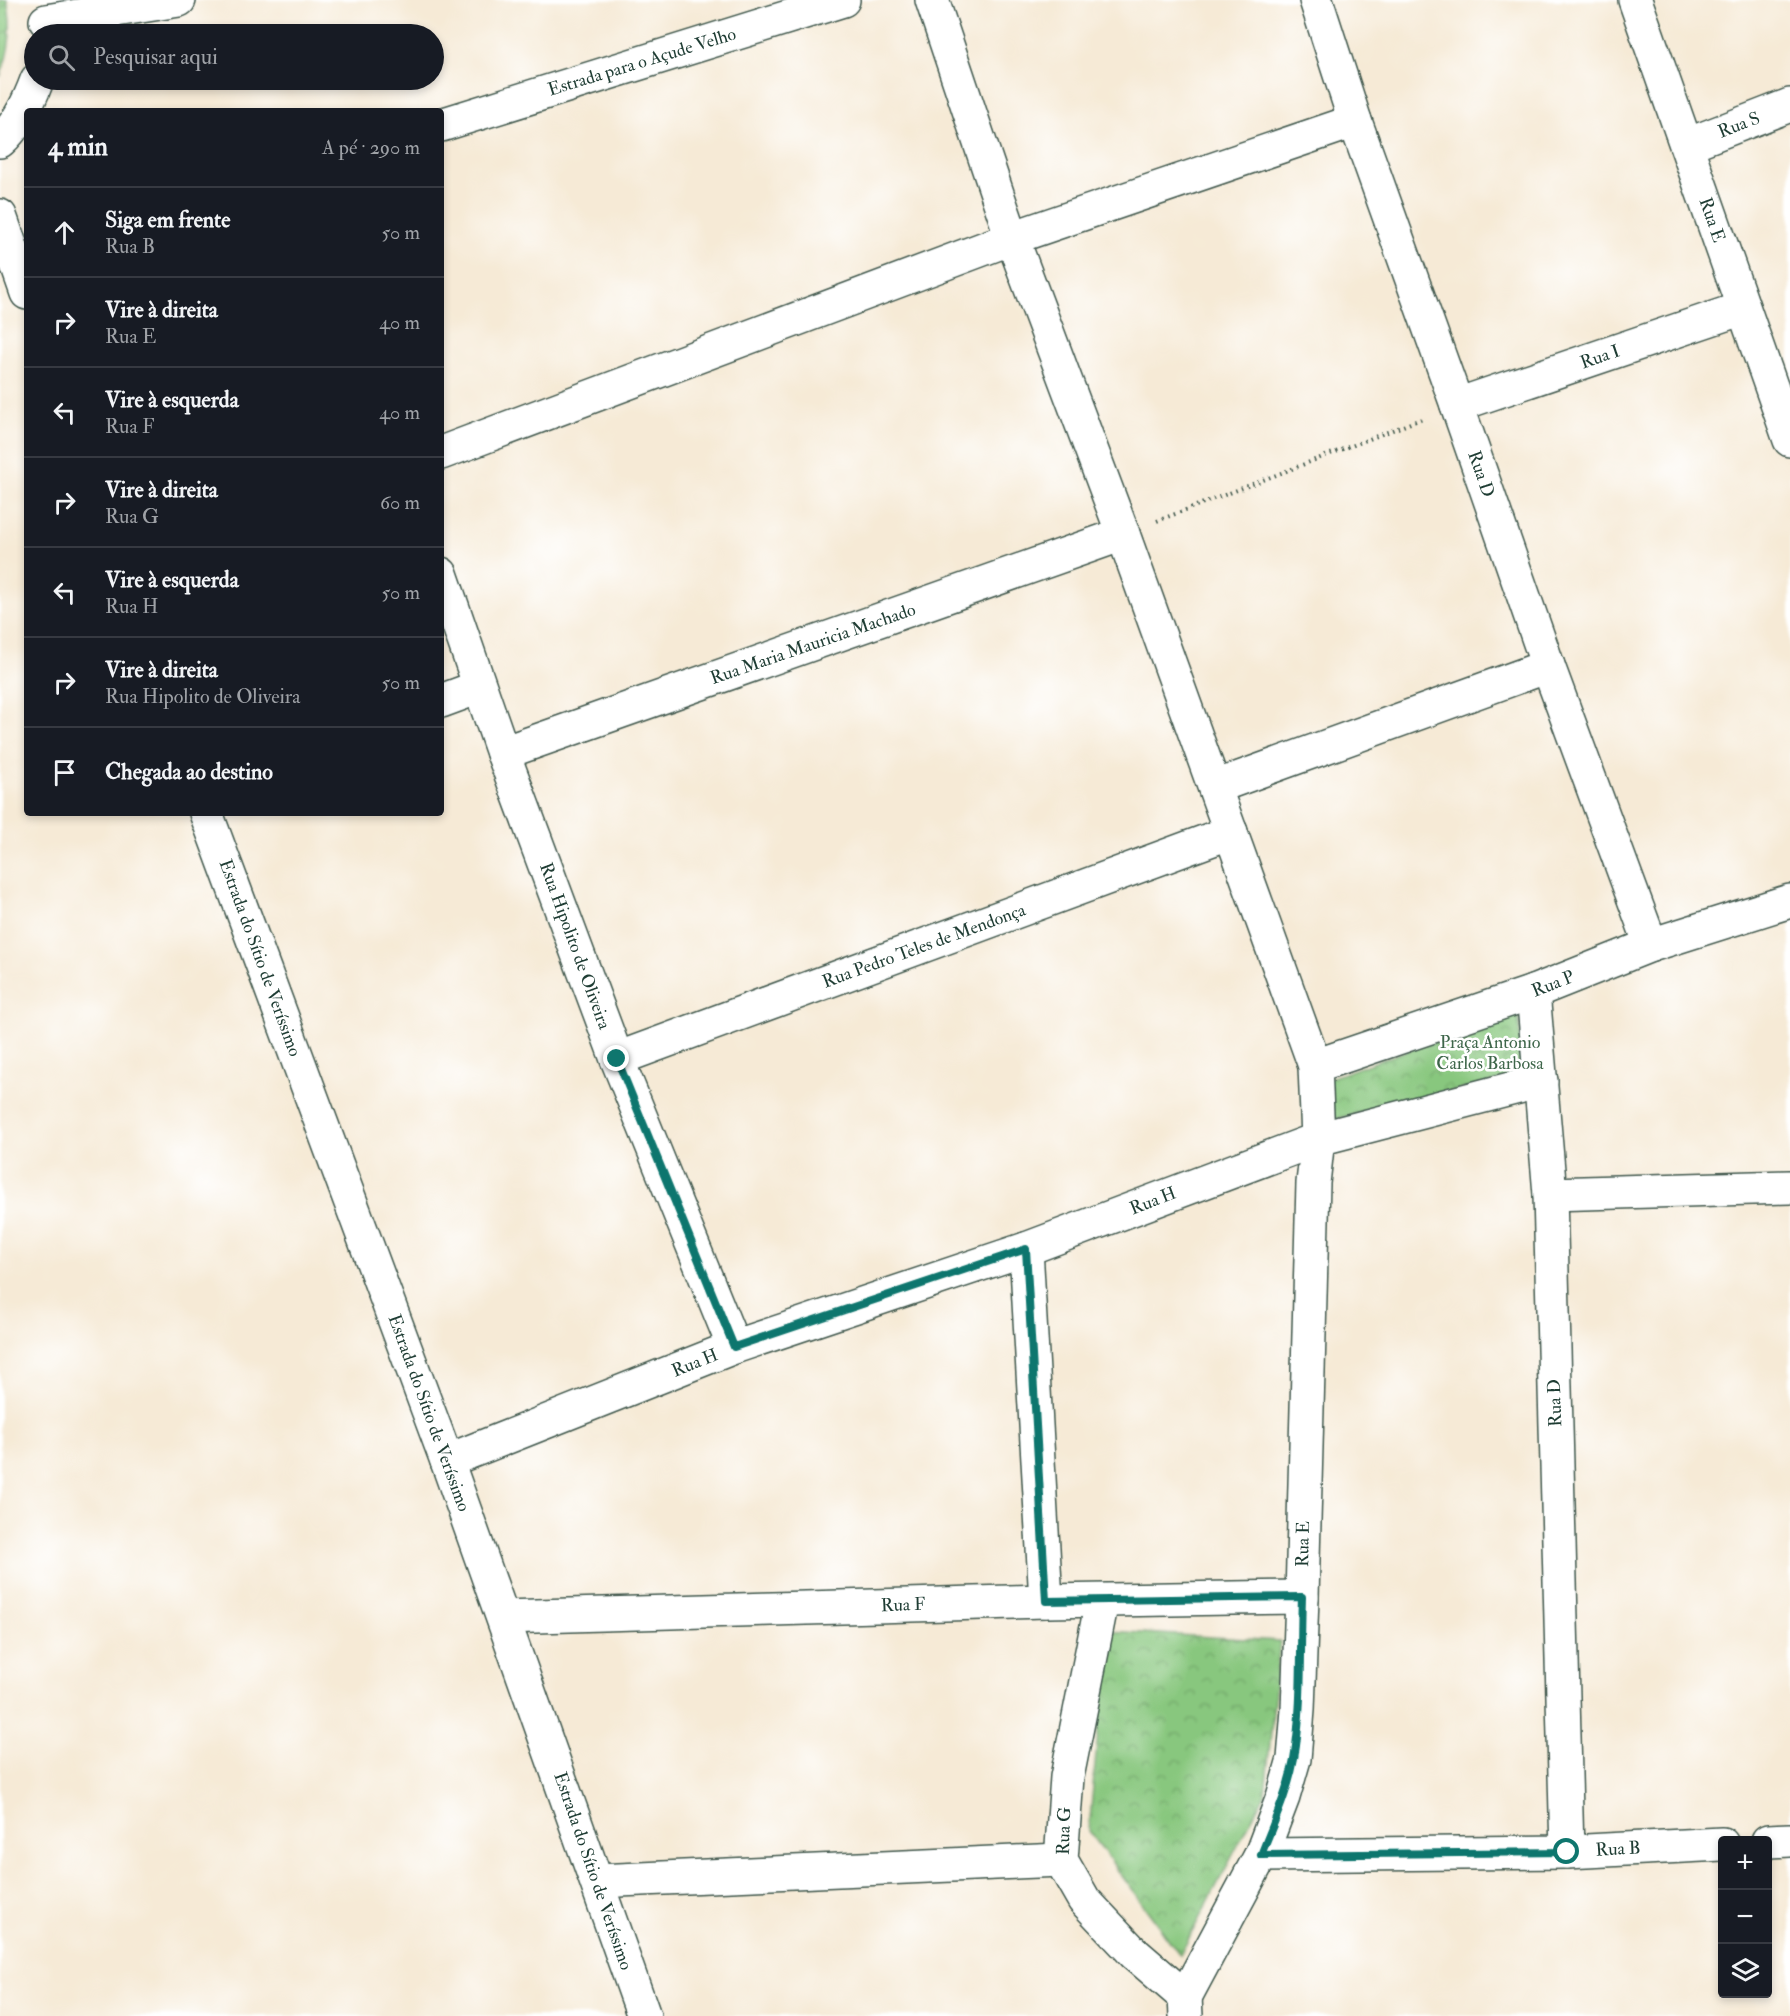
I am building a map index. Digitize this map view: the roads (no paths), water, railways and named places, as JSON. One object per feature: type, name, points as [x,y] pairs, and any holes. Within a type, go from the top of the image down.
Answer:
[{"type":"street","points":[[44,19],[178,0]]},
{"type":"street","name":"Estrada para o Açude Velho","points":[[444,124],[843,0]]},
{"type":"street","points":[[932,0],[1012,238],[1123,534],[1315,1066],[1318,1139]]},
{"type":"street","name":"Rua D","points":[[1316,0],[1354,121],[1548,666],[1651,945]]},
{"type":"street","name":"Rua E","points":[[1635,0],[1790,440]]},
{"type":"street","points":[[25,108],[34,90]]},
{"type":"street","name":"Rua S","points":[[1687,145],[1790,105]]},
{"type":"street","points":[[0,141],[8,134],[24,109]]},
{"type":"street","points":[[444,452],[1012,238],[1354,121]]},
{"type":"street","points":[[8,225],[24,282]]},
{"type":"street","name":"Rua I","points":[[1457,405],[1743,308]]},
{"type":"street","name":"Rua Maria Mauricia Machado","points":[[503,753],[1123,534]]},
{"type":"street","name":"Rua Hipolito de Oliveira","points":[[444,583],[479,687],[617,1059],[734,1347]]},
{"type":"street","points":[[1215,787],[1548,666]]},
{"type":"street","points":[[444,700],[479,687]]},
{"type":"street","name":"Estrada do Sítio de Veríssimo","points":[[207,816],[447,1461],[645,2016]]},
{"type":"street","name":"Rua Pedro Teles de Mendonça","points":[[617,1059],[1231,832]]},
{"type":"street","name":"Rua P","points":[[1315,1066],[1533,992],[1651,945],[1790,901]]},
{"type":"street","name":"Rua D","points":[[1533,992],[1550,1194],[1567,1852]]},
{"type":"street","name":"Rua H","points":[[447,1461],[734,1347],[1026,1249],[1318,1139],[1541,1081]]},
{"type":"street","name":"Rua E","points":[[1186,2007],[1261,1855],[1283,1797],[1294,1759],[1302,1597],[1313,1183],[1318,1139]]},
{"type":"street","points":[[1550,1194],[1790,1187]]},
{"type":"street","points":[[1026,1249],[1046,1601]]},
{"type":"street","name":"Rua F","points":[[503,1617],[1046,1601],[1302,1597]]},
{"type":"street","name":"Rua G","points":[[1102,1600],[1066,1777],[1061,1860],[1084,1900],[1186,2007]]},
{"type":"street","points":[[1772,1841],[1790,1840]]},
{"type":"street","name":"Rua B","points":[[1261,1855],[1567,1852],[1718,1844]]},
{"type":"street","points":[[597,1881],[1061,1860]]},
{"type":"park label","name":"Praça Antonio Carlos Barbosa","points":[[1490,1052]]}]
